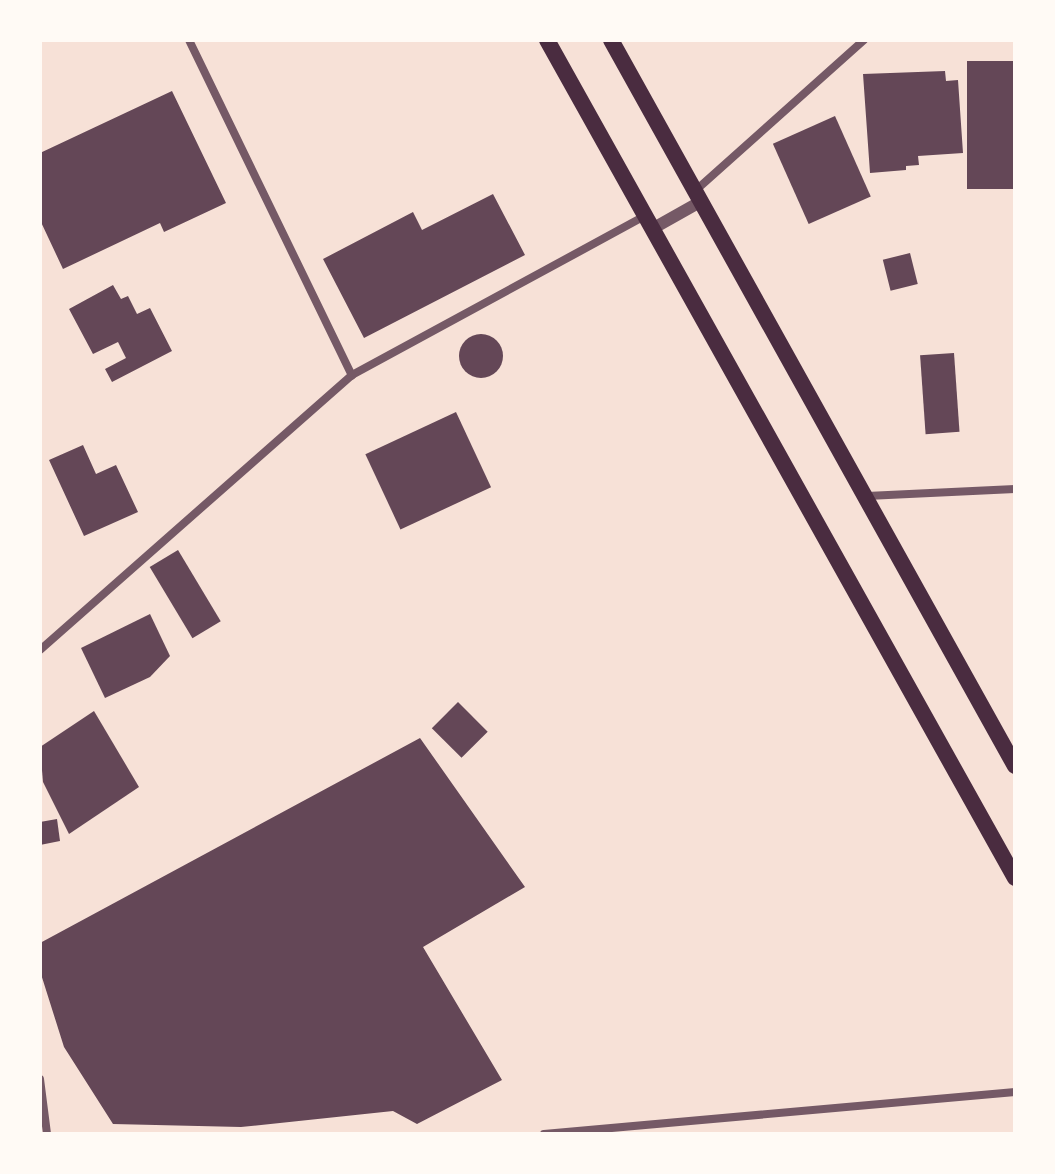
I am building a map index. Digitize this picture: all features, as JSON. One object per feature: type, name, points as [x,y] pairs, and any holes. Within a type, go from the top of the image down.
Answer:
[{"type":"highway","points":[[547,40],[1015,878]]},
{"type":"highway","points":[[611,40],[1015,766]]},
{"type":"street","points":[[189,40],[352,375]]},
{"type":"street","points":[[40,650],[352,375],[698,197],[864,40]]},
{"type":"street","points":[[867,496],[1015,489]]},
{"type":"street","points":[[40,1079],[47,1134]]},
{"type":"street","points":[[544,1134],[1015,1092]]},
{"type":"building","points":[[967,61],[1015,61],[1015,189],[967,189]]},
{"type":"building","points":[[945,71],[946,81],[958,80],[963,153],[918,156],[919,165],[906,166],[906,170],[870,173],[863,74]]},
{"type":"building","points":[[172,91],[226,203],[164,232],[160,223],[63,269],[40,220],[40,153]]},
{"type":"building","points":[[835,116],[871,196],[809,224],[773,144]]},
{"type":"building","points":[[493,194],[525,255],[364,338],[323,259],[413,212],[422,230]]},
{"type":"building","points":[[910,253],[918,284],[891,291],[883,260]]},
{"type":"building","points":[[113,285],[121,299],[128,296],[137,314],[150,308],[172,351],[112,382],[105,369],[126,358],[118,342],[93,354],[69,309]]},
{"type":"building","points":[[481,334],[496,341],[503,356],[496,371],[481,378],[466,371],[459,356],[466,341]]},
{"type":"building","points":[[954,353],[960,432],[926,434],[920,355]]},
{"type":"building","points":[[456,412],[491,487],[400,529],[365,454]]},
{"type":"building","points":[[83,445],[96,474],[116,465],[138,512],[84,536],[49,460]]},
{"type":"building","points":[[178,550],[221,621],[192,638],[150,567]]},
{"type":"building","points":[[150,614],[170,656],[150,677],[105,698],[81,648]]},
{"type":"building","points":[[458,702],[488,732],[462,758],[432,728]]},
{"type":"building","points":[[94,711],[139,787],[69,834],[43,782],[40,747]]},
{"type":"building","points":[[420,738],[525,887],[423,947],[502,1080],[417,1124],[393,1111],[241,1127],[113,1124],[64,1047],[40,971],[40,943]]},
{"type":"building","points":[[57,819],[60,841],[40,845],[40,822]]}]
